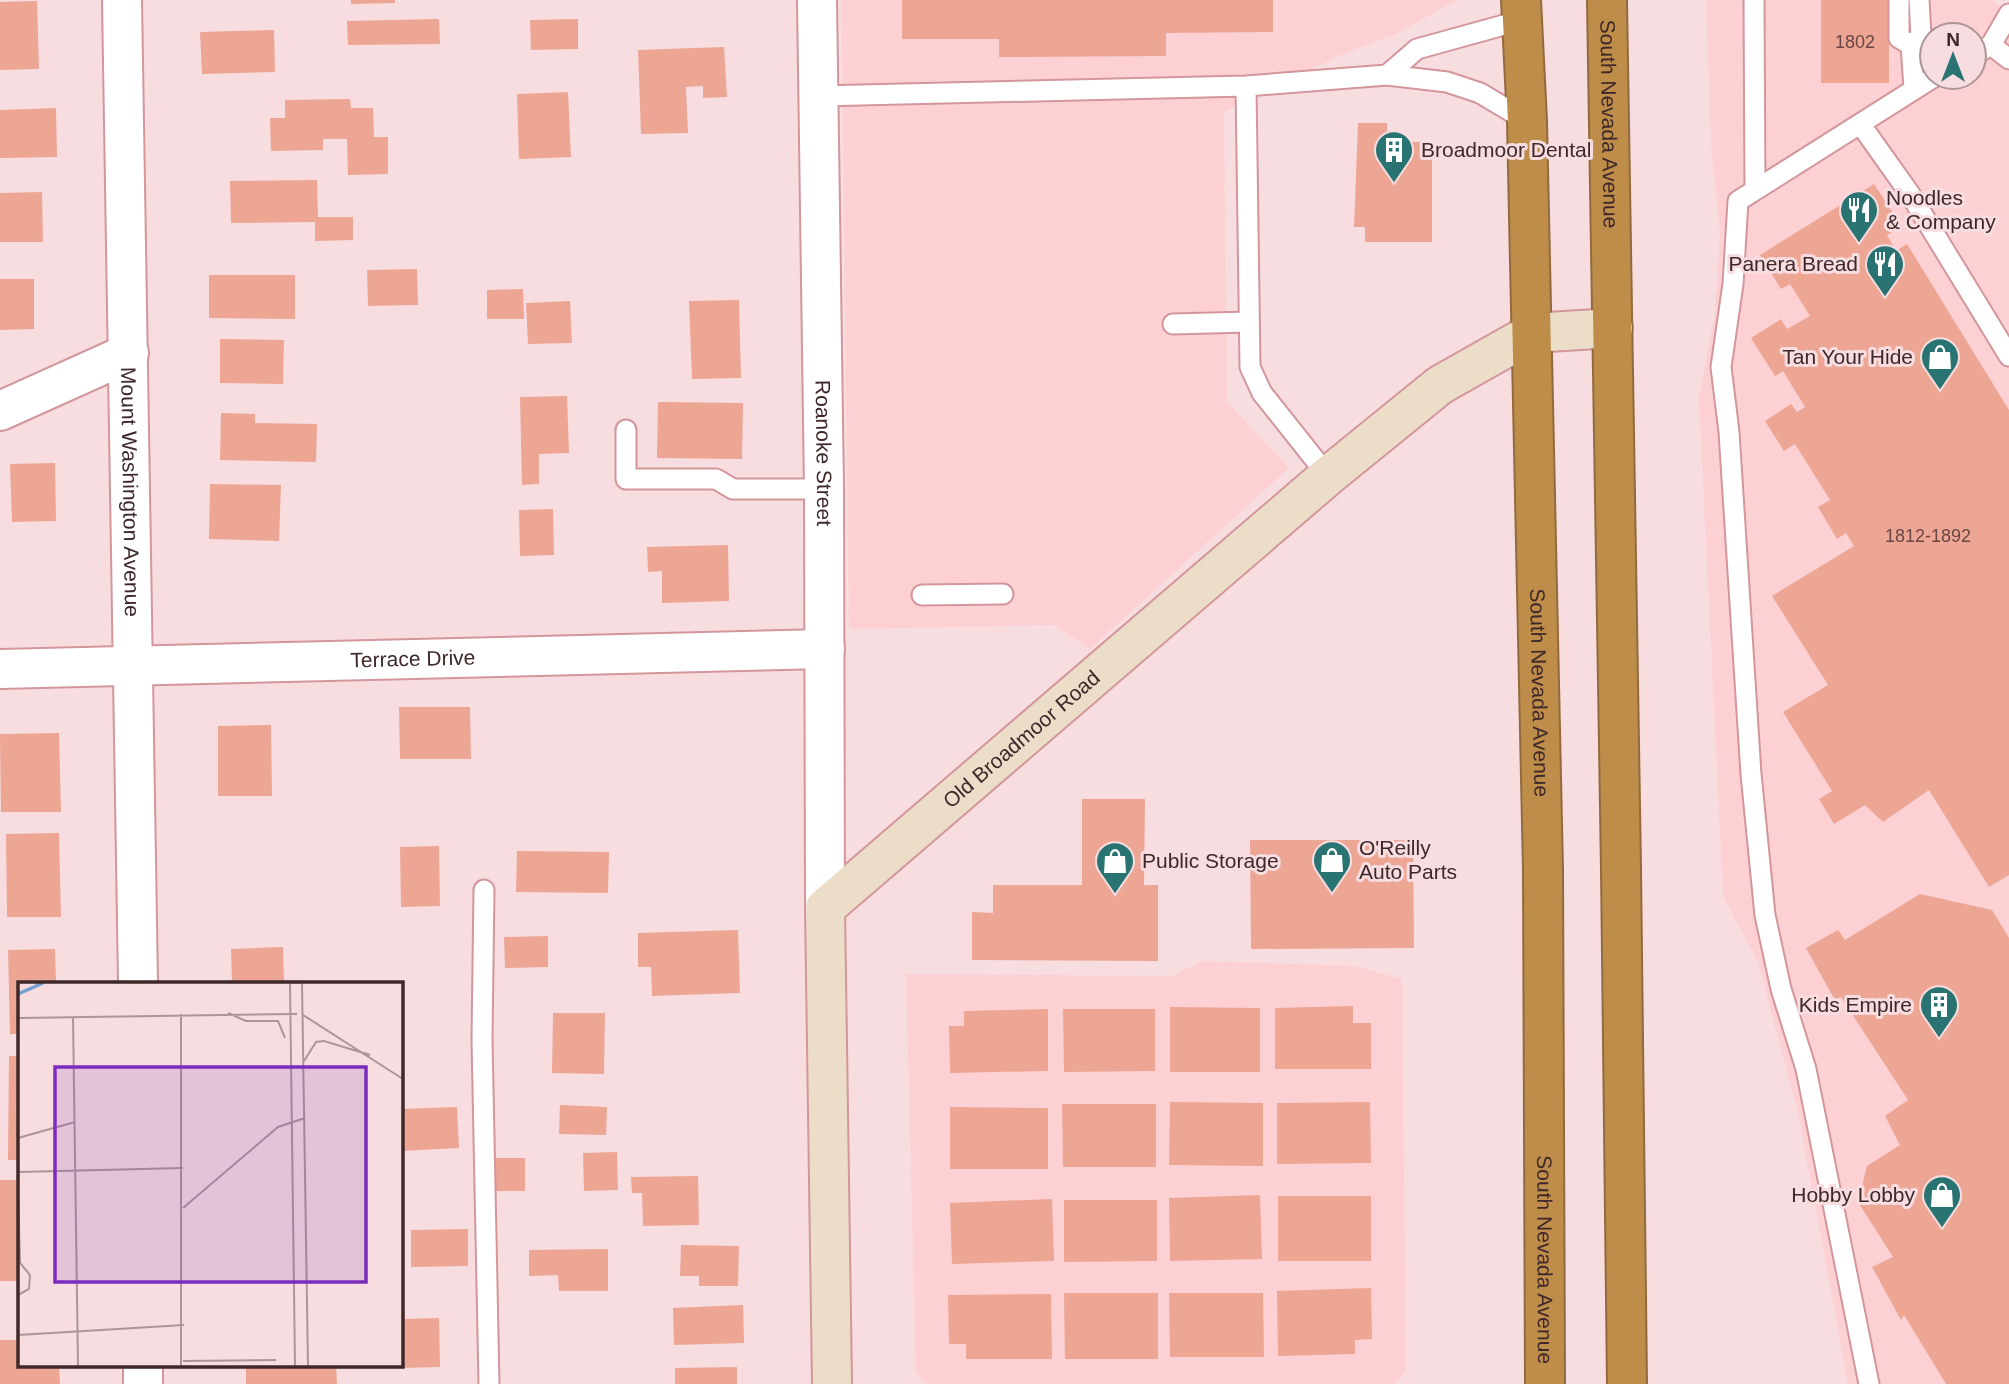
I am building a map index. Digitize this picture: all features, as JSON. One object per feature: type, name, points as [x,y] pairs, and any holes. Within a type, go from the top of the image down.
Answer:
[{"type":"highway","name":"South Nevada Avenue","points":[[1607,0],[1627,1384]]},
{"type":"highway","name":"South Nevada Avenue","points":[[1520,7],[1527,121],[1543,870],[1545,1384]]},
{"type":"street","name":"Mount Washington Avenue","points":[[122,0],[135,664],[138,982]]},
{"type":"street","name":"Roanoke Street","points":[[817,0],[824,489],[825,908]]},
{"type":"street","name":"Old Broadmoor Road","points":[[825,908],[1328,477],[1440,385],[1532,333],[1613,328]]},
{"type":"street","points":[[0,411],[129,353]]},
{"type":"street","name":"Terrace Drive","points":[[0,669],[825,649]]},
{"type":"street","points":[[825,908],[832,1384]]},
{"type":"street","points":[[143,1366],[143,1384]]},
{"type":"lane","points":[[1754,0],[1755,190]]},
{"type":"lane","points":[[1899,0],[1899,38],[1911,45]]},
{"type":"lane","points":[[1911,45],[1921,36],[1919,0]]},
{"type":"lane","points":[[1387,75],[1417,49],[1520,7]]},
{"type":"lane","points":[[1988,43],[2009,14]]},
{"type":"lane","points":[[1911,45],[1914,88]]},
{"type":"lane","points":[[1988,52],[2009,59]]},
{"type":"lane","points":[[818,96],[1247,86],[1387,75],[1447,82],[1480,93],[1527,121]]},
{"type":"lane","points":[[1247,86],[1250,367],[1262,393],[1328,477]]},
{"type":"lane","points":[[1869,1384],[1806,1069],[1781,989],[1765,915],[1751,774],[1729,432],[1721,367],[1733,284],[1738,201],[1861,125],[1918,86]]},
{"type":"lane","points":[[1861,125],[1910,194],[2007,349]]},
{"type":"lane","points":[[1172,324],[1248,322]]},
{"type":"lane","points":[[626,430],[626,479],[716,479],[733,489],[824,489]]},
{"type":"lane","points":[[922,595],[1003,594]]},
{"type":"lane","points":[[484,890],[482,1039],[489,1384]]},
{"type":"shaded area","points":[[841,0],[1457,0],[1396,34],[1340,55],[1224,112],[1227,402],[1289,468],[1090,649],[1054,625],[849,629]]},
{"type":"shaded area","points":[[1706,0],[1991,0],[2009,11],[2009,1384],[1848,1384],[1798,1113],[1758,962],[1723,896],[1699,397],[1715,313],[1720,233],[1711,143]]},
{"type":"shaded area","points":[[1203,961],[1354,966],[1402,979],[1406,1371],[1395,1384],[927,1384],[916,1372],[906,974],[1172,976]]},
{"type":"building","points":[[351,0],[395,0],[395,3],[351,4]]},
{"type":"building","points":[[902,0],[1273,0],[1273,32],[1166,33],[1166,56],[999,57],[999,39],[902,39]]},
{"type":"building","points":[[1821,0],[1889,0],[1889,83],[1821,83]]},
{"type":"building","points":[[37,1],[39,69],[0,70],[0,2]]},
{"type":"building","points":[[439,19],[440,44],[348,45],[347,21]]},
{"type":"building","points":[[578,19],[578,49],[531,50],[530,20]]},
{"type":"building","points":[[274,30],[275,72],[202,74],[200,32]]},
{"type":"building","points":[[724,47],[727,97],[703,98],[703,86],[686,87],[688,133],[641,134],[638,50]]},
{"type":"building","points":[[568,92],[571,157],[519,159],[517,94]]},
{"type":"building","points":[[350,99],[351,108],[373,108],[374,137],[388,137],[388,174],[348,175],[347,139],[323,139],[323,150],[271,151],[270,118],[285,118],[285,100]]},
{"type":"building","points":[[56,108],[57,157],[0,158],[0,110]]},
{"type":"building","name":"Broadmoor Dental","points":[[1358,123],[1387,123],[1387,142],[1432,142],[1432,242],[1365,242],[1365,227],[1354,227]]},
{"type":"building","points":[[317,180],[318,217],[353,217],[353,240],[315,241],[315,222],[231,223],[230,181]]},
{"type":"building","points":[[1874,184],[1902,227],[1887,235],[1896,251],[1907,244],[2009,410],[2009,875],[1989,887],[1929,790],[1883,822],[1865,805],[1834,824],[1819,799],[1832,791],[1783,712],[1828,685],[1772,596],[1854,546],[1846,533],[1837,539],[1818,507],[1830,500],[1795,444],[1784,451],[1765,421],[1791,404],[1797,412],[1805,407],[1783,371],[1775,376],[1751,338],[1781,319],[1787,329],[1810,316],[1790,284],[1781,289],[1760,255]]},
{"type":"building","points":[[42,192],[43,242],[0,242],[0,193]]},
{"type":"building","points":[[417,269],[418,305],[368,306],[367,270]]},
{"type":"building","points":[[209,275],[295,275],[295,319],[209,318]]},
{"type":"building","points":[[0,279],[34,279],[34,329],[0,330]]},
{"type":"building","points":[[523,289],[524,319],[487,319],[487,290]]},
{"type":"building","points":[[739,300],[741,378],[692,379],[689,301]]},
{"type":"building","points":[[570,301],[572,343],[528,344],[526,303]]},
{"type":"building","points":[[220,339],[284,340],[283,384],[220,383]]},
{"type":"building","points":[[567,396],[569,453],[539,454],[539,484],[522,485],[520,397]]},
{"type":"building","points":[[658,402],[743,403],[742,459],[657,458]]},
{"type":"building","points":[[221,413],[255,414],[255,423],[317,424],[316,462],[220,460]]},
{"type":"building","points":[[55,463],[56,521],[12,522],[10,464]]},
{"type":"building","points":[[210,484],[281,485],[279,541],[209,539]]},
{"type":"building","points":[[553,509],[554,555],[520,556],[519,510]]},
{"type":"building","points":[[728,545],[729,601],[662,603],[662,571],[648,572],[647,547]]},
{"type":"building","points":[[399,707],[470,707],[471,759],[400,759]]},
{"type":"building","points":[[271,725],[272,796],[218,796],[218,726]]},
{"type":"building","points":[[59,733],[61,812],[1,812],[0,734]]},
{"type":"building","points":[[1082,799],[1145,799],[1144,885],[1158,885],[1158,961],[972,960],[972,912],[993,913],[993,885],[1082,885]]},
{"type":"building","points":[[59,833],[61,917],[7,917],[6,834]]},
{"type":"building","name":"O'Reilly Auto Parts","points":[[1250,840],[1413,840],[1414,948],[1251,949]]},
{"type":"building","points":[[439,846],[440,906],[401,907],[400,847]]},
{"type":"building","points":[[517,851],[609,852],[608,893],[516,892]]},
{"type":"building","points":[[1920,894],[1992,910],[2009,938],[2009,1384],[1946,1384],[1904,1315],[1901,1320],[1872,1267],[1893,1257],[1858,1202],[1867,1166],[1900,1145],[1885,1116],[1908,1100],[1841,997],[1835,1000],[1806,948],[1838,930],[1845,940]]},
{"type":"building","points":[[738,930],[740,993],[652,996],[651,967],[638,967],[638,933]]},
{"type":"building","points":[[548,936],[548,967],[505,968],[504,937]]},
{"type":"building","points":[[283,947],[284,982],[232,982],[231,949]]},
{"type":"building","points":[[55,949],[56,982],[18,982],[18,1034],[10,1034],[8,950]]},
{"type":"building","points":[[1353,1006],[1353,1023],[1371,1023],[1371,1069],[1275,1069],[1275,1008]]},
{"type":"building","points":[[1170,1007],[1260,1008],[1260,1072],[1170,1072]]},
{"type":"building","points":[[1048,1009],[1048,1071],[950,1073],[949,1026],[964,1026],[964,1011]]},
{"type":"building","points":[[1063,1009],[1155,1009],[1155,1071],[1064,1072]]},
{"type":"building","points":[[553,1013],[605,1013],[604,1074],[552,1073]]},
{"type":"building","points":[[9,1056],[18,1056],[18,1160],[8,1160]]},
{"type":"building","points":[[1170,1102],[1263,1103],[1263,1166],[1169,1165]]},
{"type":"building","points":[[1370,1102],[1371,1163],[1277,1164],[1277,1103]]},
{"type":"building","points":[[1062,1104],[1156,1104],[1156,1167],[1063,1167]]},
{"type":"building","points":[[560,1105],[607,1107],[606,1135],[559,1134]]},
{"type":"building","points":[[457,1107],[459,1148],[402,1151],[402,1109]]},
{"type":"building","points":[[950,1107],[1048,1108],[1048,1169],[950,1169]]},
{"type":"building","points":[[617,1152],[618,1190],[584,1191],[583,1153]]},
{"type":"building","points":[[496,1158],[525,1158],[525,1191],[496,1191]]},
{"type":"building","points":[[698,1176],[699,1225],[643,1226],[642,1193],[632,1193],[631,1177]]},
{"type":"building","points":[[0,1180],[18,1180],[18,1281],[0,1281]]},
{"type":"building","points":[[1260,1195],[1262,1259],[1170,1261],[1169,1198]]},
{"type":"building","points":[[1278,1196],[1371,1196],[1371,1261],[1278,1261]]},
{"type":"building","points":[[1052,1199],[1054,1261],[952,1264],[950,1203]]},
{"type":"building","points":[[1064,1200],[1157,1200],[1157,1261],[1064,1262]]},
{"type":"building","points":[[468,1229],[468,1266],[411,1267],[411,1230]]},
{"type":"building","points":[[681,1245],[739,1246],[738,1286],[699,1286],[699,1276],[680,1276]]},
{"type":"building","points":[[608,1249],[608,1291],[559,1291],[558,1275],[529,1276],[529,1250]]},
{"type":"building","points":[[1371,1288],[1372,1339],[1355,1340],[1355,1354],[1278,1356],[1277,1291]]},
{"type":"building","points":[[1064,1293],[1158,1293],[1158,1359],[1065,1359]]},
{"type":"building","points":[[1169,1293],[1263,1293],[1264,1357],[1170,1357]]},
{"type":"building","points":[[1051,1294],[1052,1359],[966,1359],[966,1344],[949,1344],[948,1295]]},
{"type":"building","points":[[743,1305],[744,1343],[674,1345],[673,1308]]},
{"type":"building","points":[[439,1318],[440,1367],[399,1368],[402,1366],[402,1319]]},
{"type":"building","points":[[0,1340],[18,1340],[18,1366],[59,1366],[60,1384],[0,1384]]},
{"type":"building","points":[[246,1366],[336,1366],[337,1384],[246,1384]]},
{"type":"building","points":[[737,1367],[737,1384],[675,1384],[675,1368]]},
{"type":"place","name":"Broadmoor Dental","points":[[1394,184]]},
{"type":"place","name":"Noodles & Company","points":[[1859,244]]},
{"type":"place","name":"Panera Bread","points":[[1885,298]]},
{"type":"place","name":"Tan Your Hide","points":[[1940,391]]},
{"type":"place","name":"O'Reilly Auto Parts","points":[[1332,894]]},
{"type":"place","name":"Public Storage","points":[[1115,895]]},
{"type":"place","name":"Kids Empire","points":[[1939,1039]]},
{"type":"place","name":"Hobby Lobby","points":[[1942,1229]]}]
